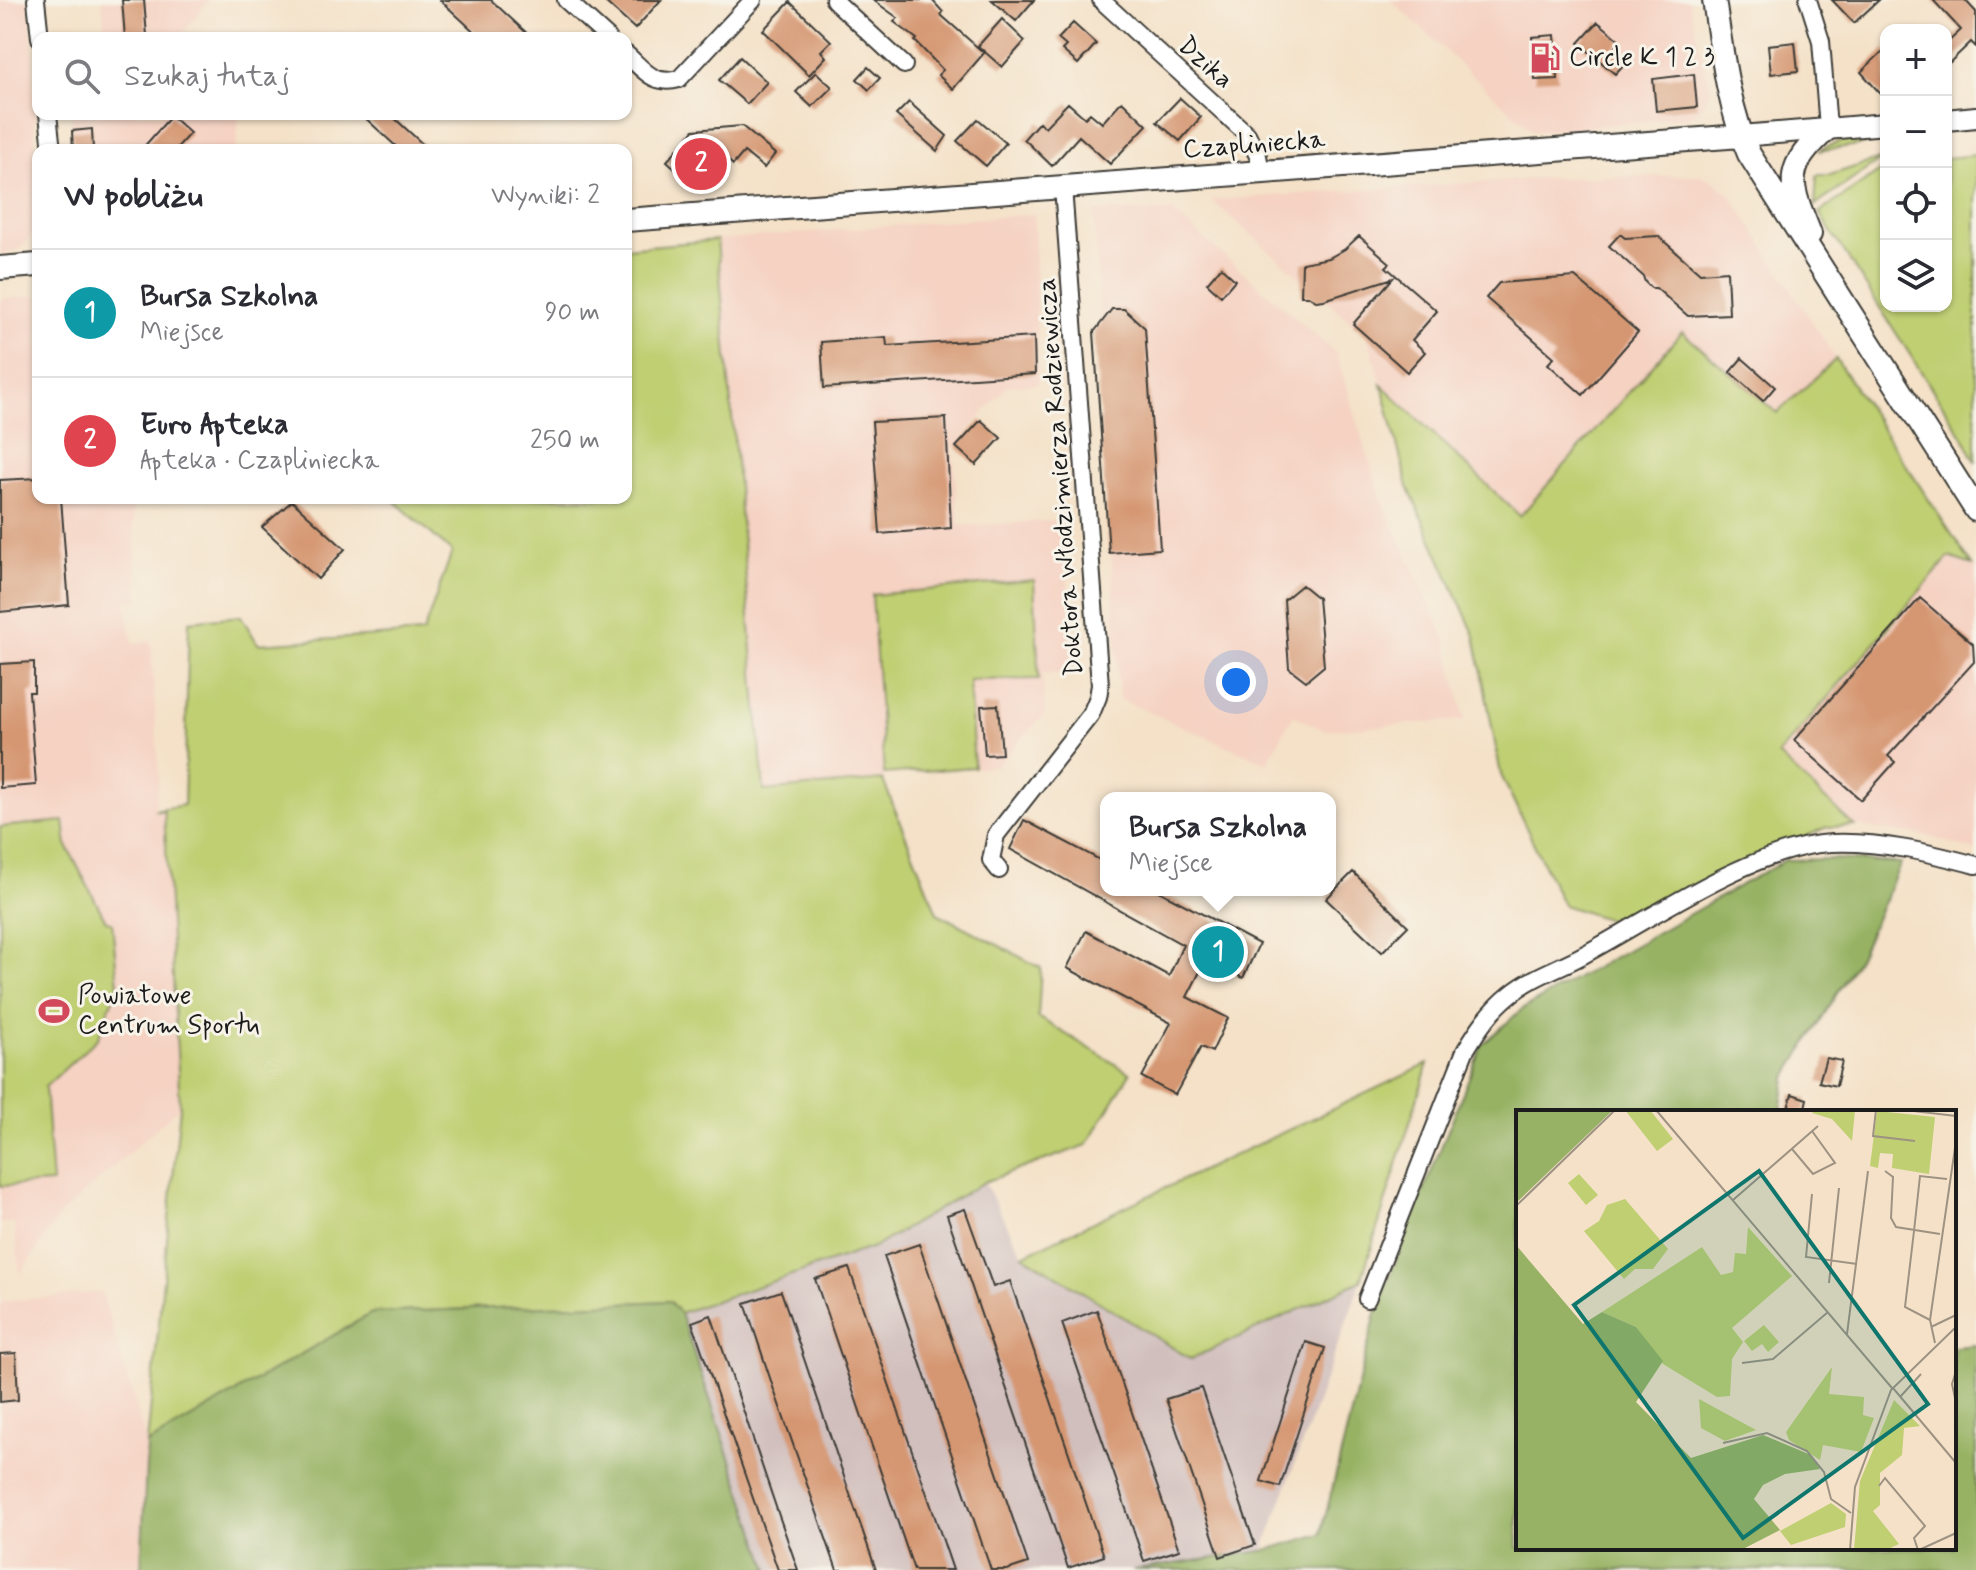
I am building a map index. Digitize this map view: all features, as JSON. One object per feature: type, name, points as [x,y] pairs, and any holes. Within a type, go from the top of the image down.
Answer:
[{"type":"main road","points":[[1714,0],[1727,79],[1741,136],[1770,190],[1976,510]]},
{"type":"main road","points":[[1828,128],[1799,158],[1793,189],[1829,279]]},
{"type":"main road","name":"Czapliniecka","points":[[632,220],[1741,136]]},
{"type":"main road","points":[[0,268],[32,265]]},
{"type":"street","points":[[36,0],[39,32]]},
{"type":"street","points":[[566,0],[601,32]]},
{"type":"street","points":[[632,60],[652,78],[666,82],[679,79],[753,0]]},
{"type":"street","points":[[834,0],[904,65]]},
{"type":"street","name":"Dzika","points":[[1101,0],[1247,134],[1258,156],[1261,171]]},
{"type":"street","points":[[1808,0],[1821,41],[1828,128]]},
{"type":"street","points":[[1952,119],[1976,117]]},
{"type":"street","points":[[49,120],[51,144]]},
{"type":"street","name":"Czapliniecka","points":[[1741,136],[1880,124]]},
{"type":"street","name":"Doktora Włodzimierza Rodziewicza","points":[[999,870],[991,860],[996,835],[1091,714],[1100,685],[1063,187]]},
{"type":"street","points":[[1367,1299],[1465,1051],[1489,1016],[1522,986],[1583,956],[1695,892],[1789,850],[1832,843],[1920,852],[1976,865]]},
{"type":"shaded area","points":[[0,0],[31,0],[32,120],[35,120],[35,144],[32,144],[32,234],[19,250],[0,255]]},
{"type":"shaded area","points":[[102,0],[209,0],[184,32],[105,31]]},
{"type":"shaded area","points":[[1391,0],[1688,0],[1711,90],[1700,110],[1689,117],[1533,132]]},
{"type":"shaded area","points":[[71,120],[238,120],[236,144],[72,144]]},
{"type":"shaded area","points":[[1699,175],[1712,180],[1731,195],[1836,359],[1777,414],[1682,332],[1520,517],[1382,385],[1367,336],[1211,200],[1543,178]]},
{"type":"shaded area","points":[[1094,211],[1173,211],[1336,353],[1381,498],[1446,640],[1465,720],[1324,730],[1293,715],[1267,763],[1119,699]]},
{"type":"shaded area","points":[[1034,214],[1038,384],[1007,386],[953,449],[959,526],[1065,520],[1073,673],[1043,674],[1045,714],[996,766],[885,774],[883,780],[764,791],[717,240]]},
{"type":"shaded area","points":[[32,296],[32,504],[132,504],[139,601],[126,601],[126,606],[133,643],[151,641],[159,777],[155,809],[164,810],[180,1107],[61,1214],[20,1274],[14,1223],[0,1223],[0,299]]},
{"type":"shaded area","points":[[1950,557],[1976,568],[1976,851],[1928,836],[1854,826],[1777,755]]},
{"type":"shaded area","points":[[984,1182],[1023,1255],[1191,1359],[1361,1281],[1263,1551],[1133,1570],[769,1570],[680,1313],[876,1246]]},
{"type":"shaded area","points":[[102,1292],[147,1444],[141,1570],[0,1570],[0,1302]]},
{"type":"green space","points":[[1880,136],[1880,142],[1818,151],[1842,141]]},
{"type":"green space","points":[[1976,155],[1976,462],[1883,312],[1952,312],[1952,157]]},
{"type":"green space","points":[[1880,159],[1815,206],[1817,175],[1830,175]]},
{"type":"green space","points":[[1880,171],[1880,308],[1819,213]]},
{"type":"green space","points":[[717,240],[764,791],[883,780],[937,913],[1041,968],[1038,1017],[1130,1073],[1087,1145],[984,1182],[876,1246],[680,1313],[669,1301],[372,1313],[147,1444],[180,1107],[164,811],[154,810],[184,805],[189,621],[241,616],[258,644],[423,633],[452,552],[398,504],[632,504],[632,247]]},
{"type":"green space","points":[[1682,332],[1777,413],[1836,359],[1972,565],[1949,557],[1778,755],[1854,826],[1827,827],[1615,922],[1563,905],[1501,775],[1475,636],[1408,487],[1382,385],[1520,516]]},
{"type":"green space","points":[[1034,580],[1039,679],[969,680],[974,767],[884,774],[872,595]]},
{"type":"green space","name":"Powiatowe Centrum Sportu","points":[[64,821],[67,846],[106,921],[112,922],[118,985],[98,1038],[45,1087],[52,1183],[0,1186],[0,827]]},
{"type":"green space","points":[[1785,860],[1901,863],[1860,955],[1786,1078],[1781,1110],[1516,1110],[1516,1550],[1956,1550],[1956,1347],[1976,1345],[1976,1570],[1133,1570],[1263,1551],[1321,1534],[1378,1305],[1482,1045],[1521,1010]]},
{"type":"green space","points":[[1428,1064],[1361,1281],[1191,1359],[1023,1255]]},
{"type":"green space","points":[[669,1301],[680,1313],[769,1570],[141,1570],[147,1444],[372,1313]]},
{"type":"building","points":[[122,0],[144,0],[147,32],[125,32]]},
{"type":"building","points":[[440,0],[491,0],[526,32],[475,32]]},
{"type":"building","points":[[603,0],[661,0],[635,29]]},
{"type":"building","points":[[873,0],[932,0],[943,12],[941,15],[984,53],[953,89],[938,75],[943,70],[915,41],[917,39],[894,22],[898,18]]},
{"type":"building","points":[[992,0],[1034,0],[1016,21]]},
{"type":"building","points":[[1832,0],[1879,0],[1854,23]]},
{"type":"building","points":[[1933,0],[1965,0],[1976,12],[1976,47],[1971,42],[1952,60],[1952,38],[1961,30]]},
{"type":"building","points":[[790,2],[831,41],[821,51],[826,57],[809,75],[763,30]]},
{"type":"building","points":[[1002,19],[1025,41],[1002,67],[978,46]]},
{"type":"building","points":[[1598,22],[1621,41],[1614,49],[1627,61],[1615,74],[1579,43]]},
{"type":"building","points":[[1073,23],[1096,44],[1078,64],[1062,50],[1066,46],[1058,39]]},
{"type":"building","name":"Circle K 1 2 3","points":[[1555,35],[1558,79],[1535,80],[1532,37]]},
{"type":"building","points":[[1795,42],[1798,71],[1771,74],[1768,45]]},
{"type":"building","points":[[1880,54],[1880,93],[1861,72]]},
{"type":"building","points":[[740,57],[767,82],[747,104],[719,80]]},
{"type":"building","points":[[868,67],[880,78],[869,90],[857,79]]},
{"type":"building","points":[[816,72],[832,87],[812,107],[796,92]]},
{"type":"building","points":[[1694,74],[1697,107],[1656,111],[1653,79]]},
{"type":"building","points":[[1180,98],[1201,117],[1180,141],[1157,122]]},
{"type":"building","points":[[1122,101],[1147,125],[1110,164],[1079,136],[1052,166],[1024,139],[1039,122],[1045,127],[1068,103],[1085,118],[1090,113],[1102,123]]},
{"type":"building","points":[[909,102],[947,136],[937,151],[896,115]]},
{"type":"building","points":[[978,119],[1006,143],[986,166],[957,141]]},
{"type":"building","points":[[167,120],[175,120],[190,133],[180,144],[146,144]]},
{"type":"building","points":[[368,120],[396,120],[422,144],[394,144]]},
{"type":"building","points":[[742,126],[775,154],[764,168],[744,152],[733,165],[725,157],[709,173],[696,175],[689,181],[667,161],[694,130]]},
{"type":"building","points":[[92,129],[93,144],[73,144],[72,131]]},
{"type":"building","points":[[1620,234],[1625,238],[1658,236],[1700,273],[1727,271],[1729,314],[1688,316],[1656,288],[1651,288],[1643,276],[1609,246]]},
{"type":"building","points":[[1359,236],[1390,263],[1386,267],[1437,311],[1412,340],[1425,352],[1407,372],[1353,324],[1393,278],[1324,300],[1301,296],[1302,263],[1329,258]]},
{"type":"building","points":[[1221,267],[1235,280],[1221,296],[1207,283]]},
{"type":"building","points":[[1575,277],[1638,332],[1583,395],[1548,364],[1554,357],[1486,298],[1499,283]]},
{"type":"building","points":[[1112,309],[1124,309],[1145,328],[1160,549],[1109,553],[1094,332]]},
{"type":"building","points":[[886,337],[887,346],[1034,337],[1035,374],[824,388],[821,342]]},
{"type":"building","points":[[1742,358],[1775,387],[1763,401],[1730,372]]},
{"type":"building","points":[[946,418],[951,528],[880,534],[872,422]]},
{"type":"building","points":[[981,420],[1001,438],[976,465],[956,447]]},
{"type":"building","points":[[32,478],[32,504],[61,504],[69,605],[0,612],[0,480]]},
{"type":"building","points":[[289,504],[295,504],[345,549],[318,579],[262,527]]},
{"type":"building","points":[[1302,585],[1318,598],[1324,666],[1306,681],[1289,668],[1284,600]]},
{"type":"building","points":[[1920,598],[1973,644],[1974,662],[1888,756],[1895,762],[1861,800],[1794,740]]},
{"type":"building","points":[[34,662],[34,692],[29,692],[36,785],[0,788],[0,664]]},
{"type":"building","points":[[998,705],[1002,754],[985,755],[981,706]]},
{"type":"building","points":[[1024,820],[1100,860],[1100,896],[1168,896],[1259,944],[1243,978],[1207,958],[1187,997],[1228,1018],[1212,1052],[1201,1047],[1175,1095],[1142,1077],[1171,1023],[1067,968],[1086,931],[1169,976],[1183,945],[1010,849]]},
{"type":"building","points":[[1353,872],[1408,926],[1382,952],[1326,899],[1336,896],[1336,889]]},
{"type":"building","points":[[1826,1058],[1842,1061],[1836,1086],[1819,1082]]},
{"type":"building","points":[[1792,1094],[1807,1099],[1804,1110],[1788,1110]]},
{"type":"building","points":[[965,1209],[993,1287],[1010,1281],[1104,1556],[1068,1568],[947,1215]]},
{"type":"building","points":[[919,1244],[1028,1563],[1007,1570],[991,1570],[884,1256]]},
{"type":"building","points":[[849,1268],[953,1570],[914,1570],[815,1279]]},
{"type":"building","points":[[781,1291],[876,1570],[837,1570],[774,1390],[745,1303]]},
{"type":"building","points":[[1097,1310],[1179,1550],[1144,1561],[1062,1323]]},
{"type":"building","points":[[711,1315],[798,1570],[778,1570],[692,1322]]},
{"type":"building","points":[[1306,1342],[1325,1348],[1280,1487],[1261,1481]]},
{"type":"building","points":[[16,1353],[18,1400],[0,1402],[0,1354]]},
{"type":"building","points":[[1201,1388],[1255,1545],[1220,1557],[1166,1399]]},
{"type":"place","name":"Circle K 1 2 3","points":[[1545,58]]},
{"type":"place","name":"Euro Apteka","points":[[701,164]]},
{"type":"place","name":"Bursa Szkolna","points":[[1218,952]]},
{"type":"place","name":"Powiatowe Centrum Sportu","points":[[54,1011]]}]
